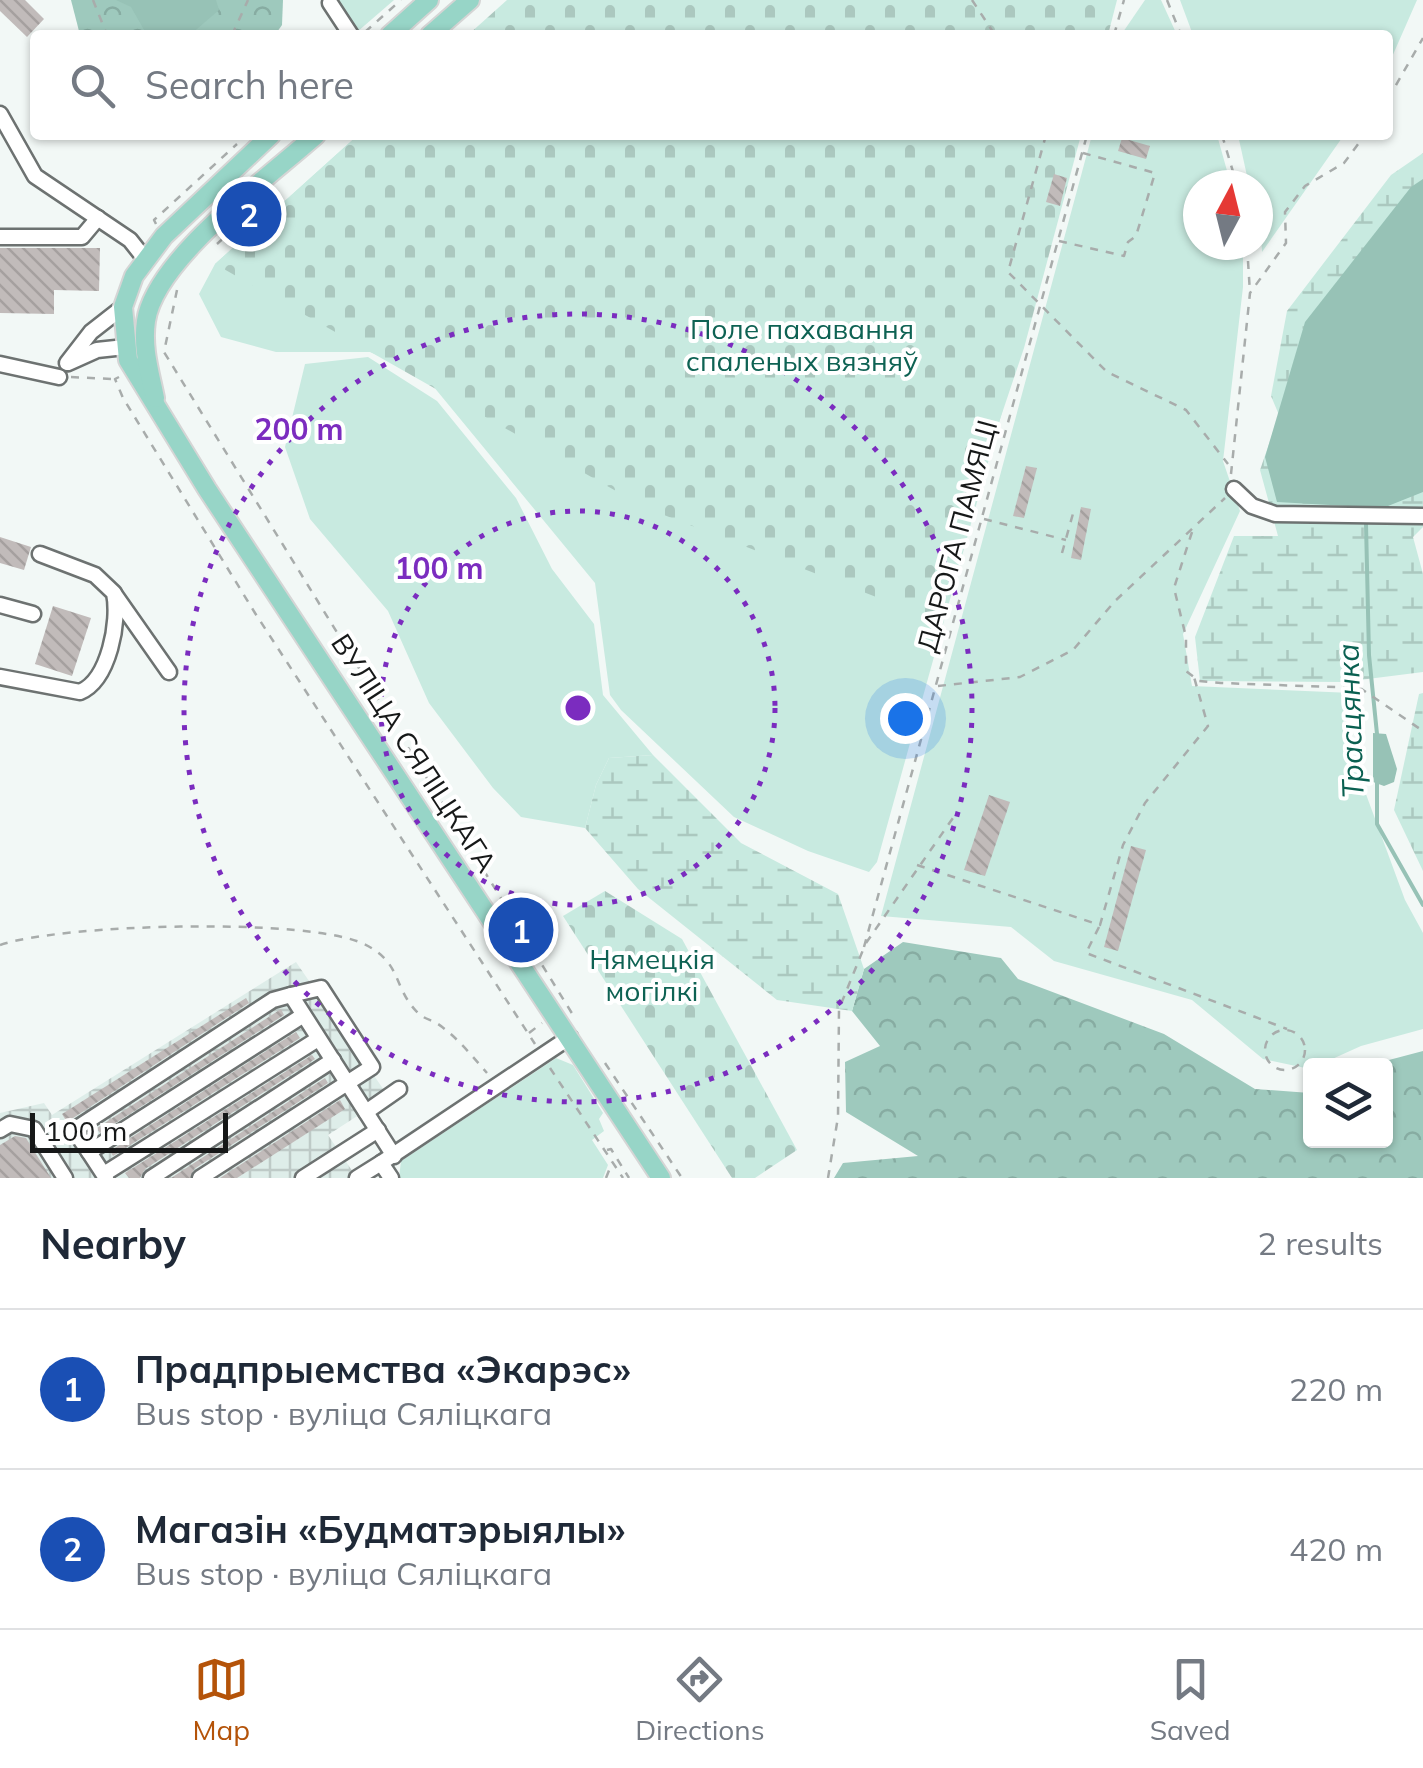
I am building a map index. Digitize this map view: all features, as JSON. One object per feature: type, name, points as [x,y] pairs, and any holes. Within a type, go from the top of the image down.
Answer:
[{"type":"main road","points":[[396,30],[429,0]]},
{"type":"main road","points":[[436,30],[470,0]]},
{"type":"main road","name":"ВУЛІЦА СЯЛІЦКАГА","points":[[257,140],[145,258],[124,307],[125,346],[132,369],[574,1030],[661,1178]]},
{"type":"main road","points":[[265,140],[286,161]]},
{"type":"main road","name":"ВУЛІЦА СЯЛІЦКАГА","points":[[156,408],[145,339],[152,300],[183,256],[310,140]]},
{"type":"street","points":[[330,3],[349,30]]},
{"type":"street","points":[[0,114],[35,176],[130,240],[145,258]]},
{"type":"street","points":[[0,237],[82,237],[98,218]]},
{"type":"street","points":[[124,307],[90,332],[67,363],[97,350],[125,346]]},
{"type":"street","points":[[0,364],[60,376]]},
{"type":"street","points":[[1234,488],[1252,506],[1275,514],[1423,516]]},
{"type":"street","points":[[40,554],[94,575],[114,593],[141,626],[169,672]]},
{"type":"street","points":[[0,678],[80,692],[89,688],[113,635],[114,593]]},
{"type":"street","points":[[0,605],[34,614]]},
{"type":"street","points":[[200,1178],[372,1068],[321,988],[273,1000],[74,1130],[105,1176],[318,1039]]},
{"type":"street","points":[[291,995],[378,1130],[391,1178]]},
{"type":"street","points":[[90,1152],[302,1016]]},
{"type":"street","points":[[357,1178],[574,1030]]},
{"type":"street","points":[[151,1178],[334,1060]]},
{"type":"street","points":[[366,1112],[399,1089]]},
{"type":"street","points":[[0,1130],[10,1124],[34,1130],[66,1178]]},
{"type":"street","points":[[303,1178],[378,1130]]},
{"type":"path","points":[[93,0],[105,30]]},
{"type":"path","points":[[234,30],[248,0]]},
{"type":"path","points":[[368,30],[401,0]]},
{"type":"path","points":[[972,0],[993,30]]},
{"type":"path","points":[[1115,30],[1124,0]]},
{"type":"path","points":[[1167,0],[1179,30]]},
{"type":"path","points":[[1393,90],[1423,38]]},
{"type":"path","points":[[154,220],[256,140]]},
{"type":"path","points":[[1045,140],[1008,272],[1106,372],[1186,410],[1229,465]]},
{"type":"path","name":"ДАРОГА ПАМЯЦІ","points":[[864,947],[1085,140]]},
{"type":"path","points":[[1224,140],[1232,170]]},
{"type":"path","points":[[1250,293],[1286,243],[1285,212],[1305,186],[1344,163],[1361,140]]},
{"type":"path","points":[[1058,241],[1124,256],[1128,242],[1136,236],[1155,173],[1082,152]]},
{"type":"path","points":[[207,254],[263,201]]},
{"type":"path","points":[[936,686],[1020,676],[1073,650],[1115,601],[1234,488],[1229,465],[1250,293],[1248,260]]},
{"type":"path","points":[[180,278],[164,352],[574,1030]]},
{"type":"path","points":[[60,376],[114,379],[132,369]]},
{"type":"path","points":[[114,379],[255,613],[626,1178]]},
{"type":"path","points":[[1062,554],[1074,510]]},
{"type":"path","points":[[982,518],[1066,540]]},
{"type":"path","points":[[1192,531],[1174,588],[1186,637],[1186,672],[1221,683],[1360,688],[1423,731]]},
{"type":"path","points":[[1194,677],[1208,726],[1137,817],[1123,845],[1100,925],[1086,953],[1287,1030],[1303,1040],[1306,1053],[1294,1069],[1280,1070],[1269,1063],[1266,1044],[1274,1033],[1287,1030]]},
{"type":"path","points":[[828,1178],[838,1117],[839,1009],[864,947],[955,815]]},
{"type":"path","points":[[918,865],[1100,925]]},
{"type":"path","points":[[0,945],[80,928],[322,930],[364,944],[394,964],[401,988],[420,1015],[450,1035],[498,1085]]},
{"type":"path","points":[[599,1054],[682,1178]]},
{"type":"path","points":[[606,1150],[611,1148],[626,1178]]},
{"type":"path","points":[[606,1178],[612,1162]]},
{"type":"shaded area","points":[[116,0],[216,0],[219,10],[196,30],[144,30],[131,7]]},
{"type":"shaded area","points":[[1423,179],[1423,492],[1383,508],[1277,502],[1265,457],[1305,322],[1411,187]]},
{"type":"shaded area","points":[[1373,733],[1386,734],[1397,769],[1394,782],[1384,786],[1373,782]]},
{"type":"shaded area","points":[[296,962],[388,1096],[328,1135],[357,1178],[0,1178],[0,1113],[44,1103],[52,1115]]},
{"type":"green space","points":[[71,0],[283,0],[278,30],[79,30]]},
{"type":"green space","points":[[339,0],[394,0],[359,30]]},
{"type":"green space","points":[[507,0],[1117,0],[1109,30],[474,30]]},
{"type":"green space","points":[[1145,0],[1161,0],[1175,30],[1124,30]]},
{"type":"green space","points":[[1180,0],[1417,0],[1393,55],[1393,30],[1191,30]]},
{"type":"green space","name":"Поле пахавання спаленых вязняў","points":[[352,140],[1078,140],[877,862],[869,872],[808,851],[734,817],[621,710],[610,695],[595,583],[424,375],[370,352],[276,352],[221,337],[199,294],[215,264]]},
{"type":"green space","name":"Поле пахавання спаленых вязняў","points":[[352,140],[1080,140],[1024,348],[933,619],[646,508],[215,264]]},
{"type":"green space","points":[[1091,140],[1218,140],[1227,170],[1183,170],[1183,260],[1243,260],[1223,461],[1240,511],[1183,634],[1192,686],[1352,693],[1346,740],[1405,900],[1423,933],[1423,1029],[1361,1046],[1334,1058],[1303,1058],[1303,1068],[1263,1059],[1192,1000],[1054,961],[1011,927],[881,916]]},
{"type":"green space","points":[[1239,140],[1340,140],[1273,236],[1273,170],[1246,170]]},
{"type":"green space","points":[[1423,153],[1423,527],[1413,537],[1423,574],[1423,672],[1344,682],[1200,681],[1195,637],[1234,536],[1278,536],[1260,470],[1279,415],[1271,396],[1287,311],[1391,175]]},
{"type":"green space","points":[[368,357],[437,401],[516,498],[552,569],[594,624],[603,695],[653,755],[609,758],[596,785],[585,828],[521,817],[493,788],[429,703],[388,611],[310,519],[285,447],[305,364]]},
{"type":"green space","points":[[1423,693],[1423,871],[1394,810],[1419,694]]},
{"type":"green space","points":[[653,755],[741,843],[838,894],[864,969],[852,1011],[777,1000],[638,889],[585,828],[596,785],[609,758]]},
{"type":"green space","name":"Нямецкія могілкі","points":[[605,891],[682,939],[797,1150],[755,1178],[732,1178],[563,916]]},
{"type":"green space","points":[[903,942],[1001,958],[1018,979],[1164,1034],[1255,1089],[1303,1092],[1303,1148],[1393,1148],[1393,1059],[1423,1051],[1423,1178],[834,1178],[843,1163],[918,1156],[846,1112],[845,1062],[880,1046],[852,1011],[864,969]]},
{"type":"green space","points":[[556,1058],[573,1065],[603,1113],[599,1119],[604,1131],[592,1140],[608,1165],[603,1178],[399,1178],[401,1161]]},
{"type":"building","points":[[0,0],[25,0],[44,19],[27,37],[0,11]]},
{"type":"building","points":[[1121,140],[1150,146],[1146,159],[1118,151]]},
{"type":"building","points":[[1054,174],[1067,178],[1060,206],[1046,202]]},
{"type":"building","points":[[0,248],[100,248],[99,291],[54,290],[54,314],[0,313]]},
{"type":"building","points":[[1026,466],[1037,468],[1024,518],[1013,516]]},
{"type":"building","points":[[1081,507],[1091,509],[1081,560],[1071,558]]},
{"type":"building","points":[[0,537],[31,547],[24,570],[0,563]]},
{"type":"building","points":[[53,606],[91,618],[72,676],[35,664]]},
{"type":"building","points":[[989,795],[1010,802],[985,876],[964,870]]},
{"type":"building","points":[[1131,846],[1146,850],[1118,951],[1104,947]]},
{"type":"building","points":[[246,998],[249,1003],[67,1122],[62,1114]]},
{"type":"building","points":[[281,1009],[284,1015],[100,1133],[97,1128]]},
{"type":"building","points":[[296,1032],[300,1038],[113,1156],[110,1151]]},
{"type":"building","points":[[312,1055],[315,1059],[145,1169],[140,1178],[129,1178],[125,1173]]},
{"type":"building","points":[[325,1078],[328,1083],[194,1169],[190,1178],[171,1178]]},
{"type":"building","points":[[340,1100],[345,1109],[237,1178],[220,1178]]},
{"type":"building","points":[[15,1136],[26,1138],[51,1178],[0,1178],[0,1145]]},
{"type":"waterway","name":"Трасцянка","points":[[1366,524],[1369,655],[1377,734]]},
{"type":"waterway","name":"Трасцянка","points":[[1377,778],[1377,824],[1423,905]]},
{"type":"place","name":"Магазін «Будматэрыялы»","points":[[249,214]]},
{"type":"place","name":"Прадпрыемства «Экарэс»","points":[[521,930]]}]
